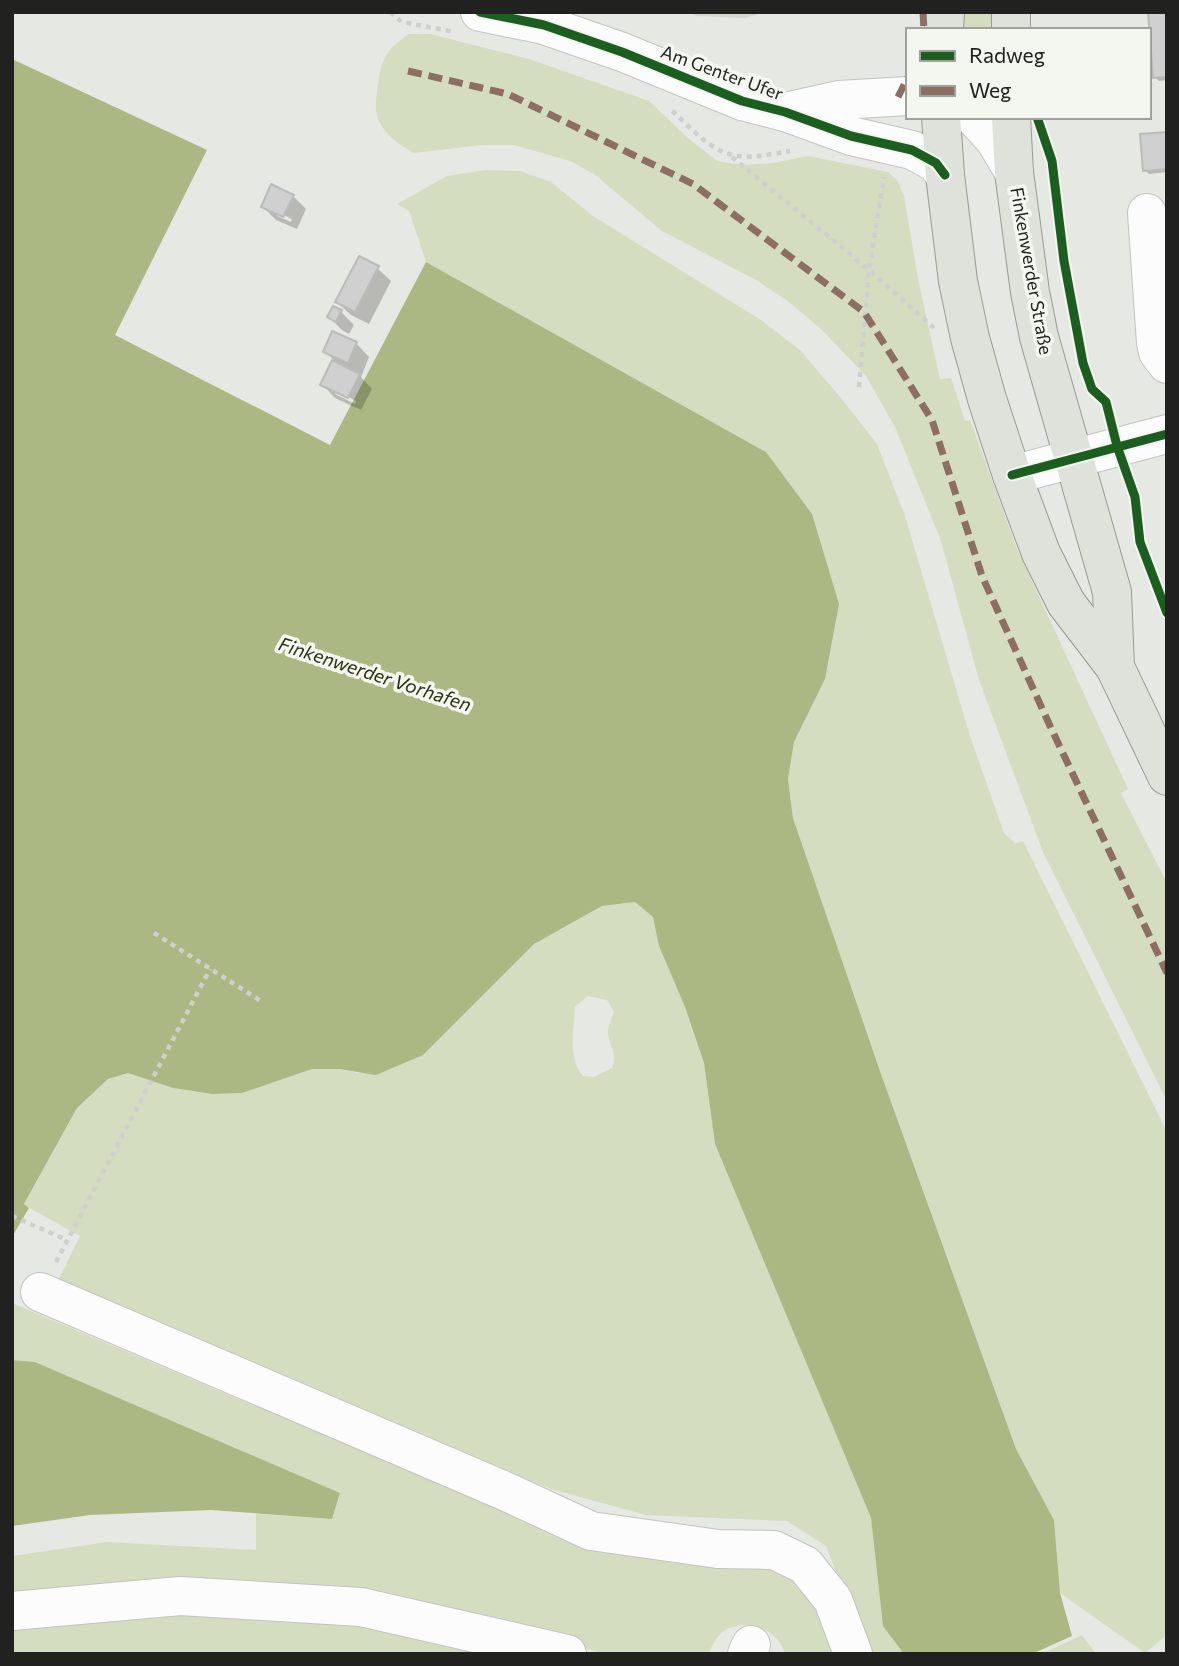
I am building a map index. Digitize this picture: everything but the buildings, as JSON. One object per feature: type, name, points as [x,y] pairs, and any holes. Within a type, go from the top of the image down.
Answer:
[{"type":"main road","name":"Finkenwerder Straße","points":[[941,119],[958,281],[970,338],[1012,475],[1041,553],[1066,603],[1115,667],[1167,776]]},
{"type":"main road","name":"Finkenwerder Straße","points":[[1011,119],[1014,172],[1030,292],[1039,337],[1112,592],[1115,667]]},
{"type":"street","name":"Am Genter Ufer","points":[[473,24],[544,25],[622,52],[742,101],[785,112],[851,136],[912,150],[936,163],[945,175]]},
{"type":"street","name":"Am Genter Ufer","points":[[785,112],[839,100],[906,96]]},
{"type":"street","points":[[976,119],[995,140],[1014,172]]},
{"type":"street","points":[[1147,213],[1156,343],[1158,352],[1167,364]]},
{"type":"street","points":[[1012,475],[1167,434]]},
{"type":"street","points":[[40,1292],[591,1531],[718,1549],[774,1550],[805,1565],[833,1600],[853,1654]]},
{"type":"street","points":[[12,1611],[180,1596],[361,1607],[567,1654]]},
{"type":"path","points":[[390,12],[402,22],[473,24]]},
{"type":"path","points":[[668,108],[715,150],[731,156],[869,270],[933,328],[938,336]]},
{"type":"path","points":[[1047,149],[1052,162],[1064,261],[1083,363]]},
{"type":"path","points":[[731,156],[793,151]]},
{"type":"path","points":[[859,387],[869,270],[884,172]]},
{"type":"path","points":[[931,316],[933,328]]},
{"type":"path","points":[[154,933],[261,1001]]},
{"type":"path","points":[[40,1292],[210,969]]},
{"type":"path","points":[[12,1216],[67,1240]]},
{"type":"shaded area","points":[[688,12],[765,12],[745,18],[697,16]]},
{"type":"shaded area","points":[[963,12],[993,12],[993,28],[963,28]]},
{"type":"shaded area","points":[[409,34],[430,34],[529,59],[649,101],[717,161],[743,165],[773,163],[808,156],[888,172],[897,180],[904,196],[919,284],[940,379],[951,378],[965,421],[970,420],[1017,549],[1128,789],[1121,793],[1167,883],[1167,1101],[1043,852],[979,680],[941,541],[895,427],[866,376],[823,331],[789,302],[758,281],[662,231],[594,174],[570,161],[514,145],[482,145],[414,153],[397,142],[379,121],[376,98],[385,58],[394,46]]},
{"type":"shaded area","points":[[485,170],[520,171],[551,182],[593,216],[761,320],[800,350],[877,444],[905,516],[970,736],[1004,833],[1015,843],[1023,841],[1167,1132],[1167,1635],[1145,1653],[1060,1593],[1054,1520],[1016,1449],[881,1074],[793,818],[788,779],[794,742],[825,679],[766,452],[426,262],[409,211],[397,204],[447,176]]},
{"type":"shaded area","points":[[635,902],[653,917],[659,946],[685,1007],[704,1063],[715,1144],[871,1518],[883,1625],[904,1654],[867,1654],[826,1546],[787,1521],[646,1515],[551,1489],[56,1285],[80,1236],[24,1205],[77,1108],[108,1079],[128,1073],[173,1088],[212,1094],[242,1093],[312,1069],[339,1069],[358,1073],[423,1055],[534,944],[602,906]],"holes":[[[588,996],[607,1000],[614,1012],[608,1032],[614,1063],[612,1068],[594,1077],[583,1076],[573,1052],[575,1007]]]},
{"type":"shaded area","points":[[12,1303],[238,1399],[502,1501],[782,1571],[815,1594],[842,1654],[785,1654],[782,1645],[769,1632],[742,1625],[724,1631],[708,1654],[606,1654],[520,1631],[12,1598],[12,1556],[107,1542],[256,1550],[256,1514],[332,1519],[340,1493],[35,1362],[12,1360]]},
{"type":"shaded area","points":[[185,1600],[553,1654],[12,1654],[12,1613]]},
{"type":"shaded area","points":[[1082,1635],[1096,1654],[1041,1654]]},
{"type":"water","name":"Finkenwerder Vorhafen","points":[[12,59],[207,150],[115,335],[330,445],[426,262],[766,452],[812,514],[839,604],[825,679],[794,742],[788,779],[793,818],[881,1074],[1016,1449],[1054,1520],[1060,1593],[1072,1636],[1032,1654],[904,1654],[883,1626],[871,1518],[715,1144],[704,1063],[685,1007],[659,946],[653,917],[635,902],[602,906],[534,944],[423,1055],[376,1075],[339,1069],[312,1069],[242,1093],[212,1094],[173,1088],[128,1073],[108,1079],[77,1108],[24,1204],[29,1208],[12,1237]]},
{"type":"water","points":[[12,1360],[35,1362],[340,1493],[332,1519],[211,1510],[90,1515],[12,1526]]},
{"type":"marked path","points":[[923,12],[924,28]]},
{"type":"marked path","points":[[408,71],[508,94],[693,184],[864,312],[932,420],[982,576],[1167,973]]},
{"type":"marked path","points":[[898,97],[906,81]]},
{"type":"cycle path","points":[[480,12],[544,25],[622,52],[742,101],[785,112],[851,136],[912,150],[936,163],[945,175]]},
{"type":"cycle path","points":[[1038,119],[1052,161],[1064,261],[1083,363],[1092,389],[1106,402],[1117,446],[1135,497],[1140,542],[1167,613]]},
{"type":"cycle path","points":[[1012,475],[1167,434]]}]
